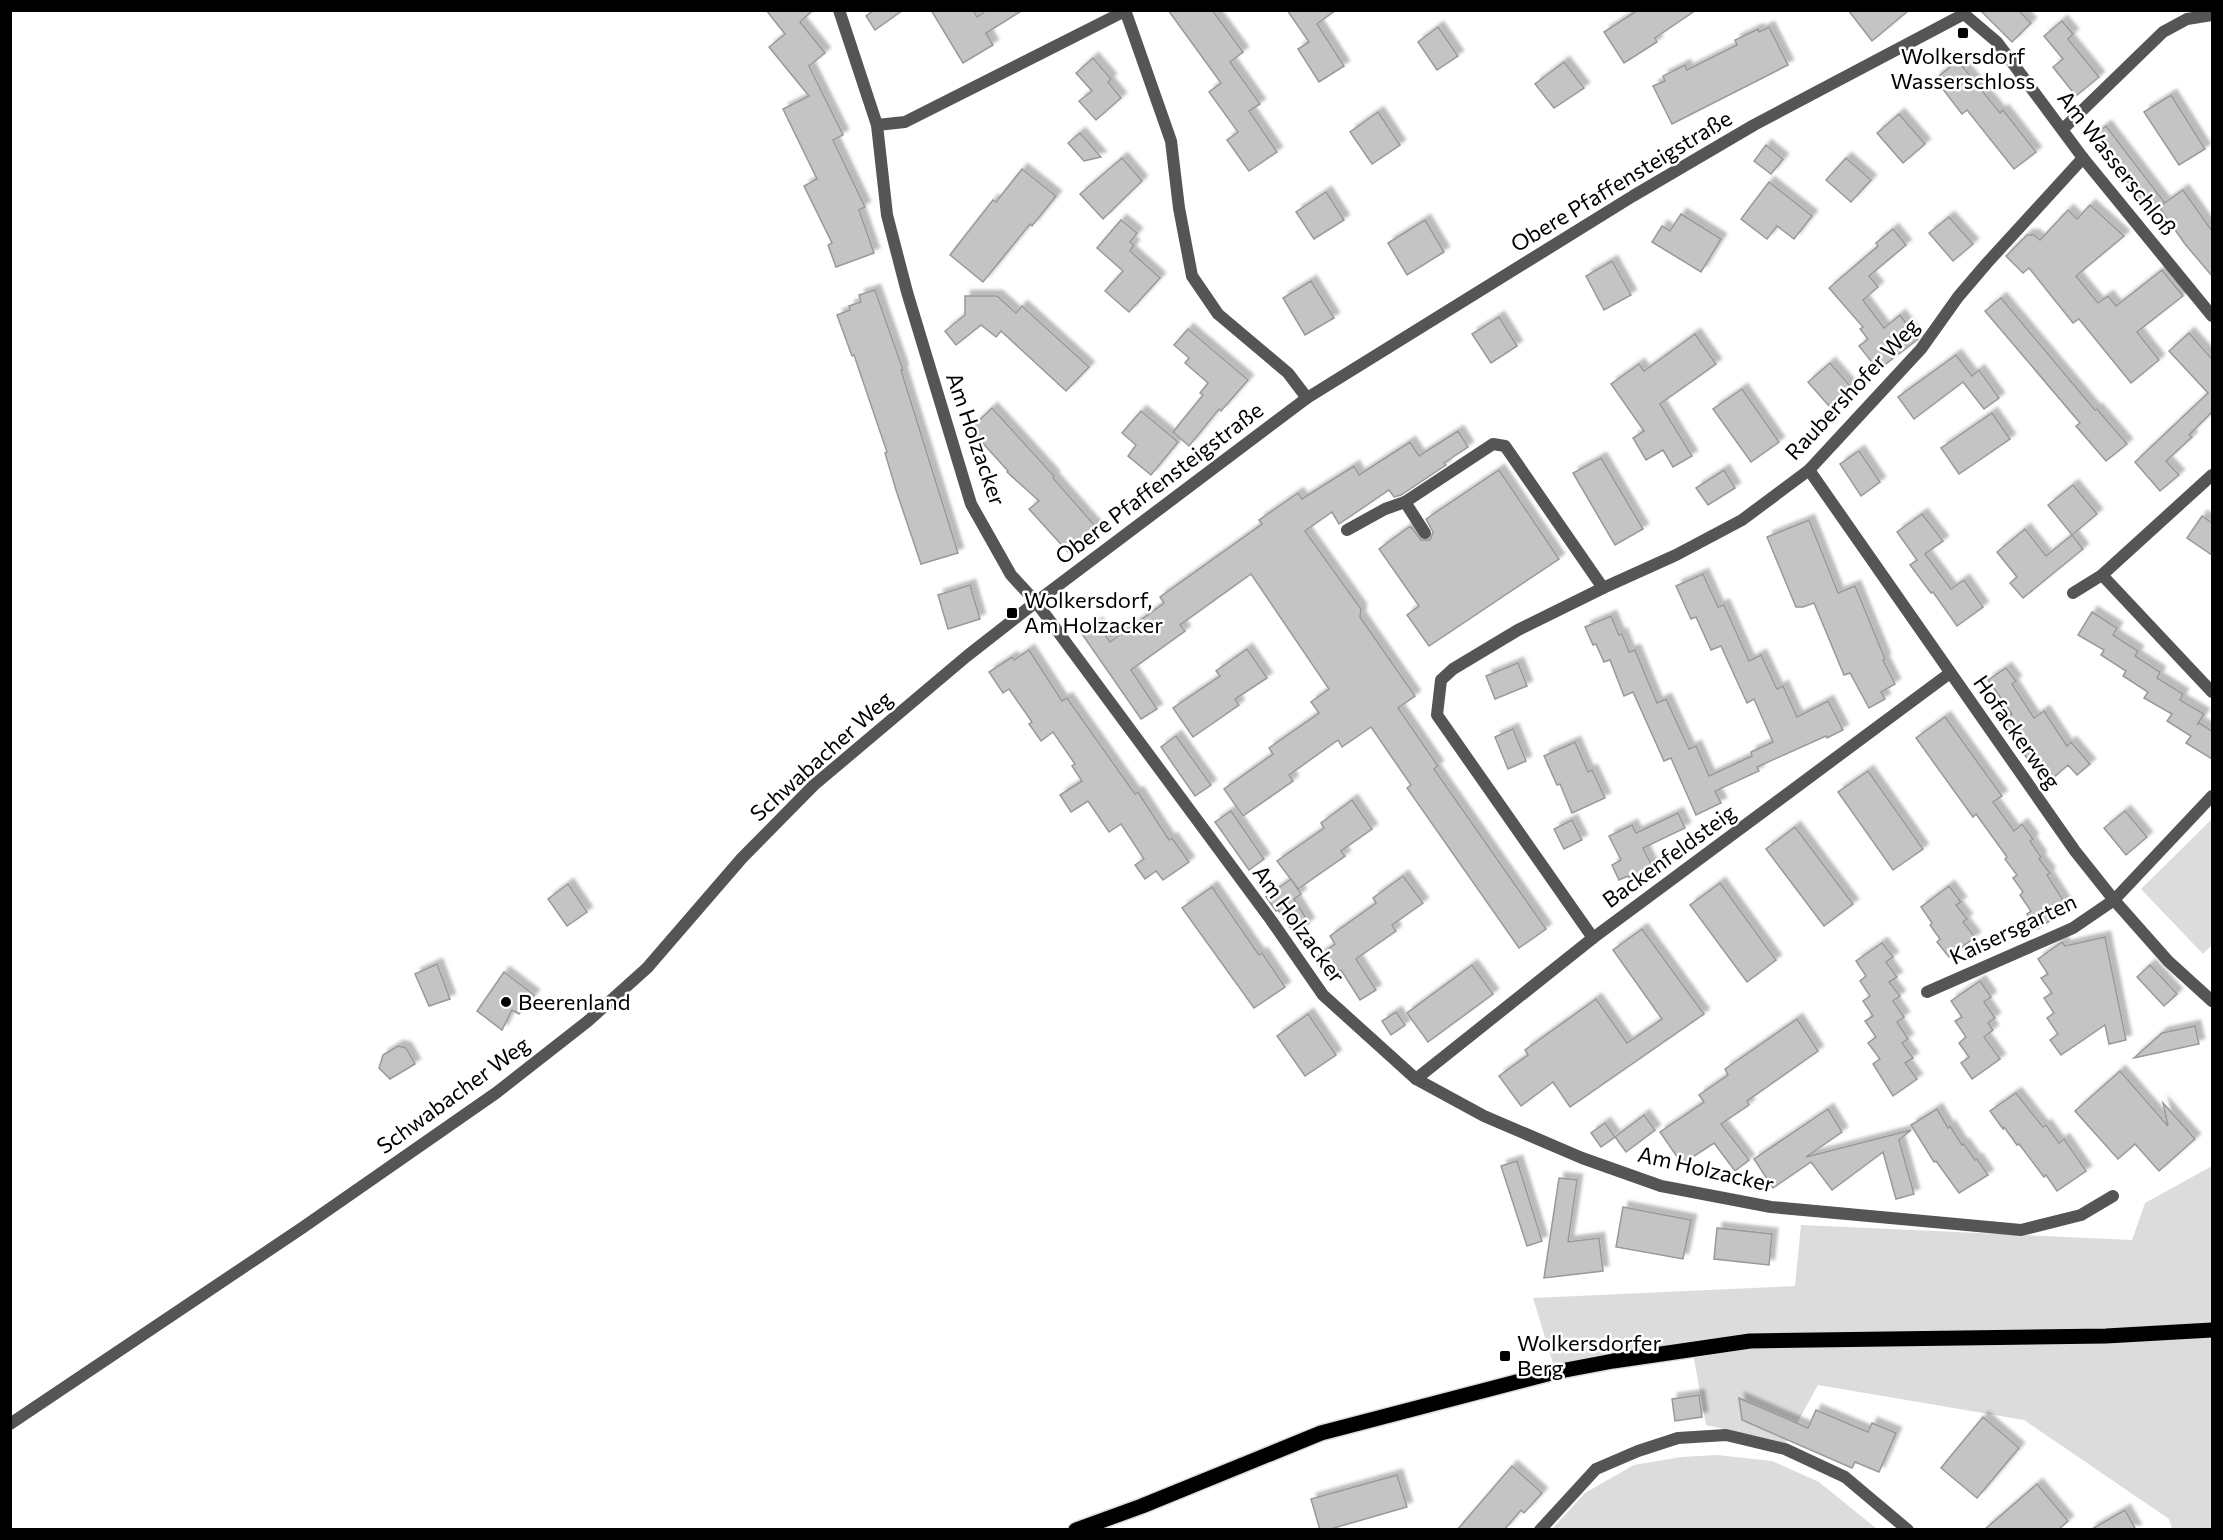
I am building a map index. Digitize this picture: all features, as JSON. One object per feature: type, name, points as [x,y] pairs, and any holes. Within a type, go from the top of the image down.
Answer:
[{"type":"main road","points":[[1076,1530],[1142,1506],[1321,1432],[1555,1372],[1612,1361],[1750,1341],[2094,1337],[2212,1330]]},
{"type":"street","name":"Am Holzacker","points":[[839,10],[877,125],[887,215],[907,292],[972,504],[1011,575],[1036,602],[1323,995],[1416,1079],[1504,1126],[1582,1158],[1661,1186],[1771,1207],[2020,1230],[2082,1215],[2113,1196]]},
{"type":"street","points":[[877,125],[905,122],[1125,11],[1171,141],[1179,208],[1192,276],[1218,314],[1288,374],[1307,398]]},
{"type":"street","name":"Obere Pfaffensteigstraße","points":[[1036,602],[1307,398],[1643,190],[1754,125],[1964,12]]},
{"type":"street","name":"Am Wasserschloß","points":[[1964,12],[1997,42],[2083,158],[2212,316]]},
{"type":"street","points":[[2063,129],[2163,32],[2187,19],[2212,15]]},
{"type":"street","name":"Raubershofer Weg","points":[[1593,938],[1437,715],[1441,680],[1453,669],[1518,630],[1676,555],[1742,520],[1809,470],[1921,349],[1958,297],[2083,158]]},
{"type":"street","points":[[1347,530],[1385,509],[1405,502],[1493,444],[1505,446],[1603,588]]},
{"type":"street","name":"Hofackerweg","points":[[1809,470],[2075,851],[2114,900],[2168,961],[2212,1001]]},
{"type":"street","points":[[2073,593],[2102,575],[2211,481]]},
{"type":"street","points":[[1405,502],[1425,533]]},
{"type":"street","points":[[2102,575],[2212,692]]},
{"type":"street","name":"Schwabacher Weg","points":[[10,1424],[302,1228],[496,1093],[588,1021],[647,968],[742,858],[814,785],[967,656],[1036,602]]},
{"type":"street","name":"Backenfeldsteig","points":[[1416,1079],[1593,938],[1950,673]]},
{"type":"street","name":"Kaisersgarten","points":[[1927,992],[2073,928],[2114,900],[2212,796]]},
{"type":"street","points":[[1540,1530],[1596,1468],[1638,1450],[1678,1438],[1726,1435],[1785,1449],[1845,1477],[1908,1530]]},
{"type":"shaded area","points":[[2212,819],[2212,945],[2203,954],[2141,889]]},
{"type":"shaded area","points":[[2212,1166],[2212,1529],[2172,1529],[2169,1519],[2024,1420],[1818,1385],[1786,1443],[1706,1425],[1691,1343],[1555,1370],[1533,1298],[1795,1286],[1801,1225],[2132,1240],[2145,1203]]},
{"type":"shaded area","points":[[1717,1455],[1772,1461],[1819,1482],[1877,1529],[1552,1529],[1585,1493],[1634,1465],[1681,1457]]},
{"type":"building","points":[[766,10],[813,10],[800,22],[825,53],[809,66],[843,135],[833,140],[865,207],[859,210],[874,253],[836,267],[828,245],[832,243],[804,186],[817,179],[783,109],[809,96],[769,47],[785,34]]},
{"type":"building","points":[[874,10],[903,10],[875,30],[866,16]]},
{"type":"building","points":[[931,10],[973,10],[977,17],[987,10],[1023,10],[986,33],[993,45],[963,63]]},
{"type":"building","points":[[1168,10],[1212,10],[1243,52],[1230,62],[1260,104],[1249,111],[1277,152],[1249,171],[1227,140],[1238,132],[1209,92],[1221,83]]},
{"type":"building","points":[[1287,10],[1336,10],[1317,24],[1344,66],[1319,82],[1298,49],[1309,42]]},
{"type":"building","points":[[1638,10],[1696,10],[1655,38],[1657,42],[1624,63],[1604,32]]},
{"type":"building","points":[[1848,10],[1909,10],[1872,41]]},
{"type":"building","points":[[1980,10],[2018,10],[2031,23],[2012,42]]},
{"type":"building","points":[[2062,21],[2073,34],[2068,39],[2099,77],[2076,96],[2053,67],[2063,59],[2044,36]]},
{"type":"building","points":[[1438,27],[1458,56],[1437,70],[1418,42]]},
{"type":"building","points":[[1769,27],[1788,65],[1672,124],[1653,86],[1665,81],[1663,76],[1685,65],[1687,70],[1737,45],[1735,40],[1758,29],[1759,32]]},
{"type":"building","points":[[1093,58],[1111,79],[1108,82],[1121,98],[1096,120],[1079,101],[1092,91],[1076,73]]},
{"type":"building","points":[[1958,61],[2000,113],[2003,110],[2036,152],[2014,169],[1967,110],[1962,114],[1935,79]]},
{"type":"building","points":[[1564,62],[1584,88],[1554,108],[1535,84]]},
{"type":"building","points":[[2171,95],[2205,149],[2179,165],[2144,112]]},
{"type":"building","points":[[1378,112],[1400,145],[1372,164],[1350,132]]},
{"type":"building","points":[[1899,114],[1925,144],[1903,163],[1877,133]]},
{"type":"building","points":[[2106,126],[2165,203],[2151,213],[2093,136]]},
{"type":"building","points":[[1080,133],[1101,157],[1084,161],[1068,143]]},
{"type":"building","points":[[1766,145],[1783,159],[1771,174],[1754,161]]},
{"type":"building","points":[[1122,158],[1142,181],[1103,219],[1080,194]]},
{"type":"building","points":[[1846,158],[1871,180],[1851,202],[1826,180]]},
{"type":"building","points":[[1022,169],[1056,196],[983,282],[950,255],[993,200],[996,202]]},
{"type":"building","points":[[1769,182],[1812,216],[1794,239],[1777,226],[1767,239],[1741,219]]},
{"type":"building","points":[[2183,190],[2212,231],[2212,276],[2185,244],[2159,207]]},
{"type":"building","points":[[1326,192],[1344,220],[1314,239],[1296,212]]},
{"type":"building","points":[[2090,205],[2124,236],[2076,276],[2098,303],[2108,296],[2116,306],[2162,270],[2183,296],[2137,332],[2159,360],[2131,383],[2079,319],[2073,323],[2029,268],[2023,273],[2006,256],[2027,235],[2034,235],[2040,240],[2068,210],[2077,219]]},
{"type":"building","points":[[1681,214],[1721,239],[1701,272],[1652,242],[1662,226],[1670,231]]},
{"type":"building","points":[[1949,217],[1973,244],[1953,261],[1929,233]]},
{"type":"building","points":[[1121,220],[1137,233],[1130,242],[1134,245],[1130,251],[1160,278],[1129,312],[1105,291],[1123,271],[1097,248]]},
{"type":"building","points":[[1425,220],[1444,252],[1407,275],[1388,243]]},
{"type":"building","points":[[1893,229],[1906,245],[1869,276],[1878,287],[1863,300],[1884,328],[1900,315],[1918,339],[1878,370],[1859,346],[1868,339],[1860,329],[1863,327],[1829,288],[1878,246],[1876,243]]},
{"type":"building","points":[[1612,261],[1631,295],[1604,310],[1586,276]]},
{"type":"building","points":[[1311,281],[1334,318],[1305,335],[1283,298]]},
{"type":"building","points":[[875,290],[903,370],[901,370],[958,553],[921,564],[896,490],[885,453],[887,452],[854,355],[852,356],[837,315],[850,310],[849,306],[861,302],[859,295]]},
{"type":"building","points":[[965,296],[997,296],[1016,313],[1022,306],[1089,367],[1066,391],[1001,331],[996,337],[981,325],[956,345],[945,331],[965,315]]},
{"type":"building","points":[[2001,298],[2095,410],[2097,409],[2127,444],[2106,461],[2076,426],[2080,423],[1985,311]]},
{"type":"building","points":[[1499,317],[1517,346],[1491,363],[1472,334]]},
{"type":"building","points":[[1188,329],[1248,380],[1221,411],[1219,409],[1189,446],[1173,432],[1203,395],[1200,393],[1208,383],[1185,363],[1189,358],[1174,345]]},
{"type":"building","points":[[2189,333],[2212,359],[2212,412],[2189,435],[2192,437],[2166,461],[2179,475],[2160,491],[2135,462],[2208,393],[2169,351]]},
{"type":"building","points":[[1695,334],[1716,364],[1660,404],[1692,456],[1673,467],[1663,450],[1646,460],[1633,438],[1644,431],[1611,384],[1639,364],[1644,371]]},
{"type":"building","points":[[1956,355],[1972,376],[1979,370],[1999,398],[1984,409],[1963,382],[1914,419],[1898,397]]},
{"type":"building","points":[[1830,363],[1851,387],[1829,406],[1808,382]]},
{"type":"building","points":[[1742,389],[1779,442],[1751,462],[1713,409]]},
{"type":"building","points":[[992,408],[1054,476],[1053,478],[1096,527],[1068,552],[1029,509],[1039,501],[1007,472],[970,429]]},
{"type":"building","points":[[1141,411],[1178,442],[1151,475],[1128,456],[1136,445],[1122,433]]},
{"type":"building","points":[[1992,413],[2010,439],[1959,474],[1941,448]]},
{"type":"building","points":[[1458,431],[1468,447],[1444,463],[1446,465],[1401,495],[1394,497],[1389,490],[1339,524],[1332,512],[1305,531],[1361,609],[1360,617],[1415,696],[1398,708],[1438,766],[1434,769],[1546,929],[1519,948],[1407,788],[1411,785],[1371,727],[1342,747],[1338,740],[1289,775],[1293,781],[1243,816],[1224,789],[1273,754],[1269,748],[1319,713],[1311,702],[1329,689],[1251,574],[1180,625],[1185,631],[1131,670],[1157,709],[1141,719],[1082,634],[1097,623],[1110,642],[1164,603],[1160,597],[1262,524],[1259,520],[1298,493],[1302,499],[1354,466],[1359,475],[1410,442],[1419,456]]},
{"type":"building","points":[[1859,451],[1880,482],[1861,496],[1840,464]]},
{"type":"building","points":[[1601,458],[1643,529],[1615,545],[1573,473]]},
{"type":"building","points":[[1499,470],[1559,559],[1429,646],[1407,615],[1419,606],[1379,549],[1409,527],[1421,540],[1430,540],[1433,532],[1426,519]]},
{"type":"building","points":[[1724,470],[1735,488],[1708,505],[1696,488]]},
{"type":"building","points":[[2073,485],[2097,514],[2072,535],[2048,505]]},
{"type":"building","points":[[1922,514],[1943,541],[1925,554],[1951,589],[1964,580],[1983,607],[1957,626],[1910,565],[1917,560],[1897,532]]},
{"type":"building","points":[[2202,516],[2212,523],[2212,555],[2187,538]]},
{"type":"building","points":[[1809,520],[1838,593],[1855,586],[1885,659],[1883,660],[1895,684],[1881,692],[1885,699],[1869,708],[1850,673],[1844,675],[1814,603],[1796,607],[1767,537]]},
{"type":"building","points":[[2025,529],[2046,556],[2072,535],[2083,549],[2023,598],[2010,583],[2017,577],[1997,552]]},
{"type":"building","points":[[1703,574],[1718,607],[1724,605],[1749,661],[1761,655],[1777,689],[1783,686],[1797,717],[1828,701],[1843,730],[1757,767],[1759,771],[1715,791],[1721,803],[1696,815],[1671,758],[1664,761],[1633,692],[1624,696],[1610,660],[1604,662],[1585,627],[1611,616],[1629,652],[1635,650],[1657,703],[1666,699],[1689,749],[1696,746],[1709,776],[1752,756],[1751,752],[1773,742],[1754,699],[1747,703],[1721,646],[1711,650],[1696,617],[1691,619],[1676,586]]},
{"type":"building","points":[[970,585],[980,619],[948,629],[938,595]]},
{"type":"building","points":[[2092,612],[2117,628],[2113,635],[2138,651],[2135,656],[2160,672],[2157,678],[2183,694],[2180,700],[2204,714],[2197,725],[2199,723],[2212,731],[2212,759],[2186,743],[2191,736],[2167,721],[2172,714],[2144,698],[2148,692],[2123,676],[2126,671],[2101,655],[2104,650],[2078,635]]},
{"type":"building","points":[[1247,649],[1267,678],[1235,699],[1239,705],[1193,737],[1173,708],[1220,676],[1216,671]]},
{"type":"building","points":[[1029,650],[1062,701],[1067,698],[1135,794],[1138,792],[1169,840],[1172,838],[1189,862],[1163,880],[1156,871],[1145,879],[1135,865],[1144,859],[1121,824],[1109,832],[1088,801],[1071,812],[1060,795],[1082,781],[1072,766],[1075,764],[1053,732],[1041,741],[1029,724],[1032,722],[1009,689],[1003,693],[989,672],[1012,657],[1014,660]]},
{"type":"building","points":[[1518,663],[1527,686],[1495,699],[1486,676]]},
{"type":"building","points":[[2006,668],[2016,681],[2012,684],[2034,718],[2044,711],[2067,746],[2071,742],[2090,764],[2077,775],[2068,765],[2047,783],[2034,769],[2002,720],[2012,714],[1988,680]]},
{"type":"building","points":[[1945,717],[2002,796],[1993,802],[2014,831],[2022,824],[2033,839],[2030,841],[2041,857],[2039,859],[2050,873],[2047,875],[2068,908],[2038,929],[2027,914],[2031,911],[2020,895],[2023,892],[2013,878],[2017,875],[2005,859],[2007,857],[1976,814],[1973,817],[1916,738]]},
{"type":"building","points":[[1513,729],[1526,761],[1508,769],[1495,737]]},
{"type":"building","points":[[1176,736],[1211,785],[1195,796],[1161,747]]},
{"type":"building","points":[[1575,742],[1588,772],[1592,770],[1605,798],[1572,813],[1560,784],[1557,785],[1544,756]]},
{"type":"building","points":[[1868,771],[1923,849],[1893,870],[1838,792]]},
{"type":"building","points":[[1352,800],[1372,829],[1341,851],[1345,856],[1298,889],[1277,861],[1324,828],[1321,823]]},
{"type":"building","points":[[1231,811],[1264,859],[1249,870],[1215,822]]},
{"type":"building","points":[[2125,811],[2147,837],[2126,855],[2104,828]]},
{"type":"building","points":[[1678,813],[1685,828],[1643,848],[1653,868],[1630,879],[1628,876],[1619,880],[1612,865],[1621,860],[1609,836],[1632,825],[1636,833]]},
{"type":"building","points":[[1572,820],[1582,840],[1564,849],[1554,829]]},
{"type":"building","points":[[1795,827],[1853,904],[1824,926],[1766,849]]},
{"type":"building","points":[[1403,876],[1423,903],[1392,925],[1396,931],[1356,959],[1376,990],[1360,1000],[1341,970],[1328,979],[1314,959],[1335,944],[1330,936],[1376,903],[1373,898]]},
{"type":"building","points":[[1291,879],[1301,894],[1294,899],[1309,923],[1294,933],[1266,897]]},
{"type":"building","points":[[1720,883],[1776,960],[1747,982],[1690,905]]},
{"type":"building","points":[[568,884],[587,912],[567,926],[548,899]]},
{"type":"building","points":[[1949,886],[1961,902],[1956,905],[1967,919],[1963,922],[1975,937],[1949,957],[1937,942],[1940,939],[1921,907]]},
{"type":"building","points":[[1212,887],[1259,955],[1262,953],[1285,987],[1254,1008],[1182,908]]},
{"type":"building","points":[[1642,929],[1704,1014],[1570,1107],[1553,1082],[1521,1106],[1499,1076],[1528,1055],[1525,1050],[1596,999],[1627,1043],[1662,1019],[1613,950]]},
{"type":"building","points":[[2105,937],[2126,1040],[2109,1044],[2105,1025],[2061,1055],[2050,1040],[2058,1034],[2047,1018],[2054,1013],[2044,998],[2052,993],[2041,978],[2048,974],[2038,959],[2062,942],[2065,946]]},
{"type":"building","points":[[1882,943],[1893,957],[1886,962],[1897,977],[1889,982],[1900,996],[1893,1001],[1904,1017],[1897,1022],[1908,1039],[1902,1043],[1913,1058],[1905,1063],[1917,1079],[1893,1096],[1873,1064],[1880,1059],[1868,1043],[1876,1037],[1865,1021],[1873,1016],[1863,1001],[1870,996],[1860,981],[1866,976],[1856,961]]},
{"type":"building","points":[[437,964],[450,999],[429,1006],[415,974]]},
{"type":"building","points":[[1472,965],[1493,994],[1428,1042],[1407,1013]]},
{"type":"building","points":[[2150,965],[2177,994],[2164,1006],[2137,977]]},
{"type":"building","name":"Beerenland","points":[[504,972],[534,995],[519,1014],[512,1010],[502,1030],[477,1011]]},
{"type":"building","points":[[1980,981],[1991,997],[1984,1002],[1995,1018],[1988,1023],[1993,1030],[1984,1037],[2000,1059],[1972,1079],[1961,1063],[1969,1057],[1959,1043],[1966,1037],[1955,1021],[1962,1017],[1951,1001]]},
{"type":"building","points":[[1396,1012],[1405,1025],[1391,1035],[1382,1021]]},
{"type":"building","points":[[1308,1014],[1336,1055],[1305,1076],[1277,1036]]},
{"type":"building","points":[[1797,1019],[1818,1051],[1747,1101],[1749,1105],[1721,1124],[1749,1160],[1735,1171],[1714,1143],[1682,1164],[1660,1132],[1704,1102],[1699,1095],[1728,1075],[1725,1069]]},
{"type":"building","points":[[2195,1026],[2199,1044],[2134,1058],[2162,1033]]},
{"type":"building","points":[[398,1046],[406,1048],[415,1064],[390,1079],[379,1068],[383,1055]]},
{"type":"building","points":[[2120,1071],[2168,1126],[2163,1103],[2195,1139],[2159,1171],[2135,1144],[2118,1159],[2075,1111]]},
{"type":"building","points":[[2016,1093],[2043,1127],[2046,1125],[2059,1143],[2064,1139],[2086,1171],[2057,1191],[2046,1175],[2044,1177],[1990,1111]]},
{"type":"building","points":[[1828,1109],[1842,1132],[1806,1157],[1911,1130],[1899,1140],[1914,1194],[1896,1199],[1883,1152],[1832,1190],[1811,1162],[1773,1188],[1754,1159]]},
{"type":"building","points":[[1937,1109],[1948,1128],[1950,1126],[1962,1145],[1964,1144],[1975,1160],[1977,1159],[1988,1175],[1959,1193],[1936,1161],[1934,1162],[1911,1125]]},
{"type":"building","points":[[1644,1115],[1655,1130],[1626,1152],[1615,1137]]},
{"type":"building","points":[[1605,1123],[1615,1137],[1601,1147],[1591,1133]]},
{"type":"building","points":[[1517,1161],[1542,1241],[1527,1246],[1501,1166]]},
{"type":"building","points":[[1559,1178],[1577,1180],[1568,1242],[1599,1238],[1603,1271],[1544,1278]]},
{"type":"building","points":[[1623,1207],[1691,1220],[1683,1259],[1616,1247]]},
{"type":"building","points":[[1717,1228],[1772,1234],[1769,1265],[1714,1259]]},
{"type":"building","points":[[1699,1395],[1702,1417],[1675,1421],[1672,1399]]},
{"type":"building","points":[[1739,1398],[1808,1428],[1816,1410],[1868,1432],[1872,1423],[1896,1433],[1879,1472],[1855,1462],[1852,1468],[1742,1420]]},
{"type":"building","points":[[1983,1417],[2019,1448],[1977,1498],[1941,1468]]},
{"type":"building","points":[[1512,1466],[1542,1493],[1524,1513],[1521,1510],[1504,1530],[1457,1530]]},
{"type":"building","points":[[1397,1475],[1407,1507],[1320,1530],[1311,1499]]},
{"type":"building","points":[[2037,1484],[2068,1521],[2058,1530],[1984,1530]]},
{"type":"building","points":[[2125,1510],[2136,1530],[2090,1530]]},
{"type":"place","name":"Wolkersdorf Wasserschloss","points":[[1963,33]]},
{"type":"place","name":"Wolkersdorf, Am Holzacker","points":[[1012,613]]},
{"type":"place","name":"Beerenland","points":[[506,1002]]},
{"type":"place","name":"Wolkersdorfer Berg","points":[[1505,1356]]}]
